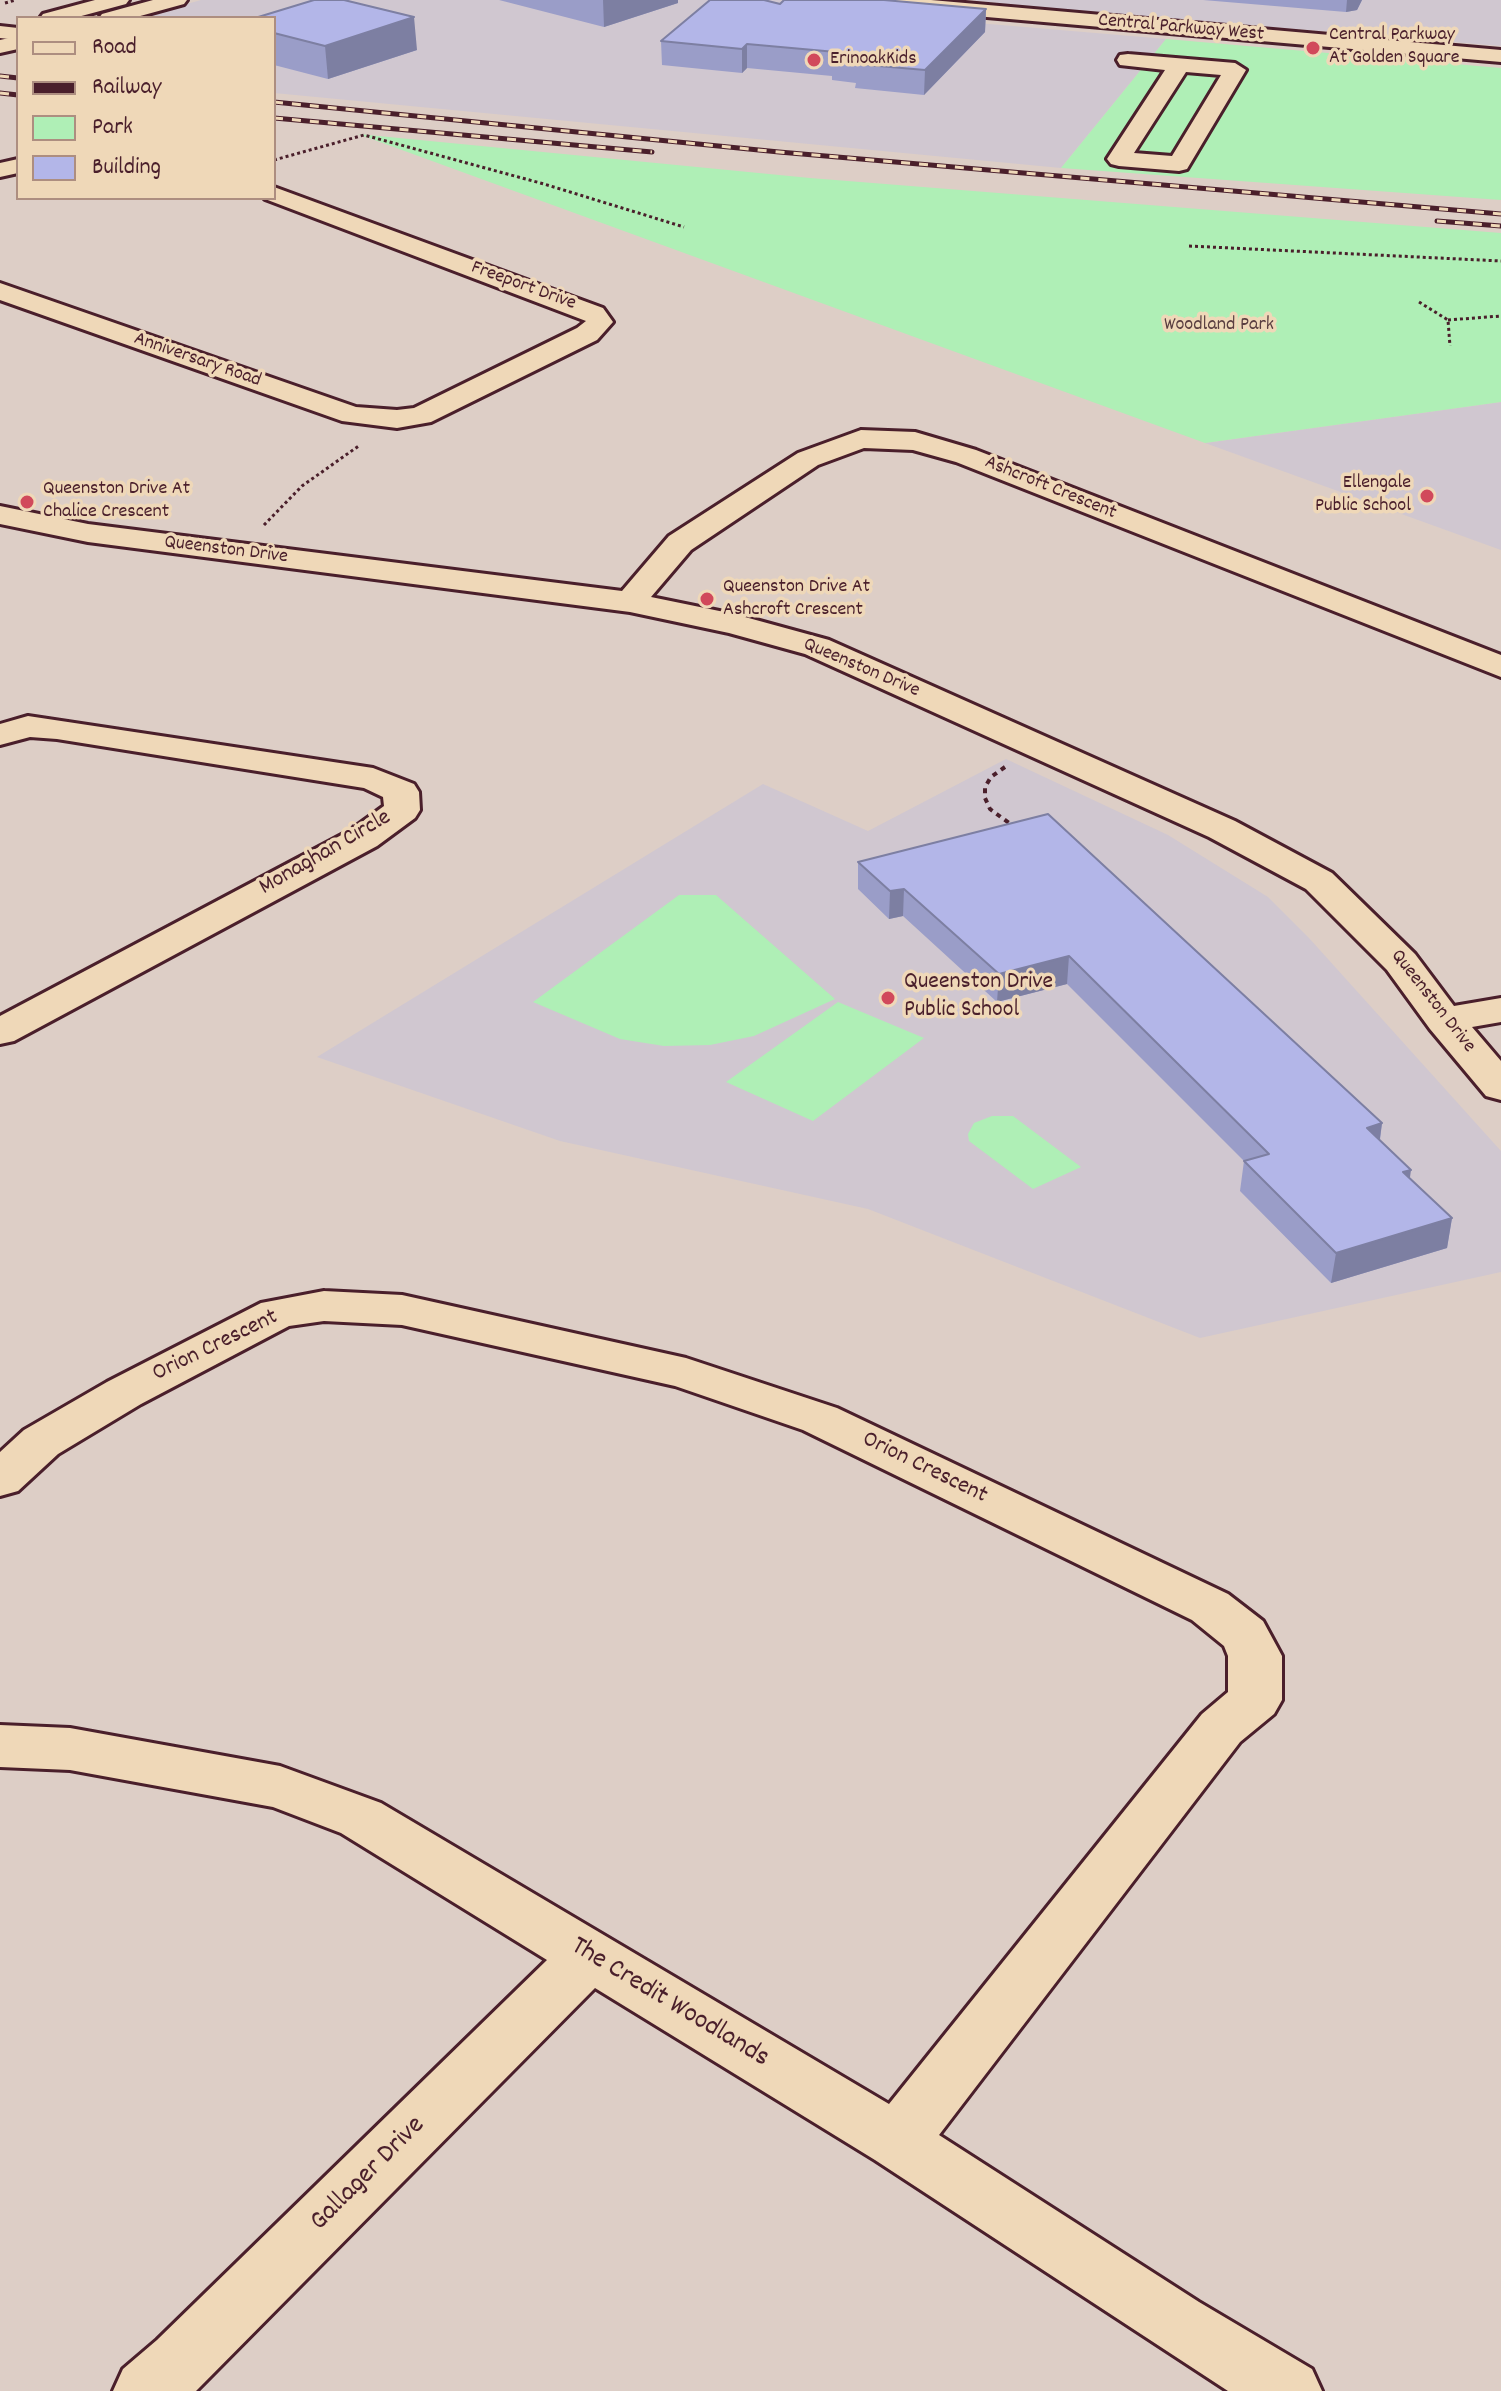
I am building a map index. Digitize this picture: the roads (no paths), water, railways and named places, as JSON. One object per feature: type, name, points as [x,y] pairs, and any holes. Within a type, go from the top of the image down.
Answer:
[{"type":"street","points":[[58,16],[119,0]]},
{"type":"street","points":[[117,16],[177,0]]},
{"type":"street","name":"Central Parkway West","points":[[861,0],[1501,56]]},
{"type":"street","points":[[1084,21],[1103,0]]},
{"type":"street","points":[[1420,49],[1429,26]]},
{"type":"street","points":[[1128,60],[1235,70],[1179,164],[1119,159],[1179,65]]},
{"type":"street","name":"Freeport Drive","points":[[276,195],[580,308],[594,314],[600,322],[587,334],[421,416],[397,419]]},
{"type":"street","name":"Anniversary Road","points":[[0,291],[352,415],[397,419]]},
{"type":"street","name":"Ashcroft Crescent","points":[[630,602],[680,543],[808,459],[861,439],[915,441],[966,456],[1501,667]]},
{"type":"street","name":"Queenston Drive","points":[[0,515],[88,533],[630,602],[734,624],[817,647],[1222,829],[1319,881],[1401,962],[1444,1020],[1501,1087]]},
{"type":"street","name":"Monaghan Circle","points":[[0,735],[28,726],[57,729],[373,779],[401,792],[402,810],[364,838],[0,1032]]},
{"type":"street","points":[[1444,1020],[1501,1010]]},
{"type":"street","name":"Orion Crescent","points":[[0,1479],[41,1442],[124,1393],[277,1313],[324,1306],[402,1310],[686,1373],[820,1419],[1210,1607],[1244,1634],[1255,1656],[1255,1700],[1221,1728],[897,2141]]},
{"type":"street","name":"The Credit Woodlands","points":[[0,1746],[70,1749],[280,1787],[361,1818],[897,2141],[1176,2323],[1288,2391]]},
{"type":"street","name":"Gallager Drive","points":[[147,2391],[181,2362],[589,1956]]},
{"type":"railway","points":[[0,76],[16,78]]},
{"type":"railway","points":[[0,93],[16,95]]},
{"type":"railway","points":[[276,102],[779,152],[1501,214]]},
{"type":"railway","points":[[276,118],[652,152]]},
{"type":"railway","points":[[1437,221],[1501,226]]},
{"type":"place","name":"Central Parkway At Golden Square","points":[[1313,48]]},
{"type":"place","name":"ErinoakKids","points":[[814,60]]},
{"type":"place","name":"Ellengale Public School","points":[[1427,496]]},
{"type":"place","name":"Queenston Drive At Chalice Crescent","points":[[27,502]]},
{"type":"place","name":"Queenston Drive At Ashcroft Crescent","points":[[707,599]]},
{"type":"place","name":"Queenston Drive Public School","points":[[888,998]]},
{"type":"park label","name":"Woodland Park","points":[[1219,326]]}]
